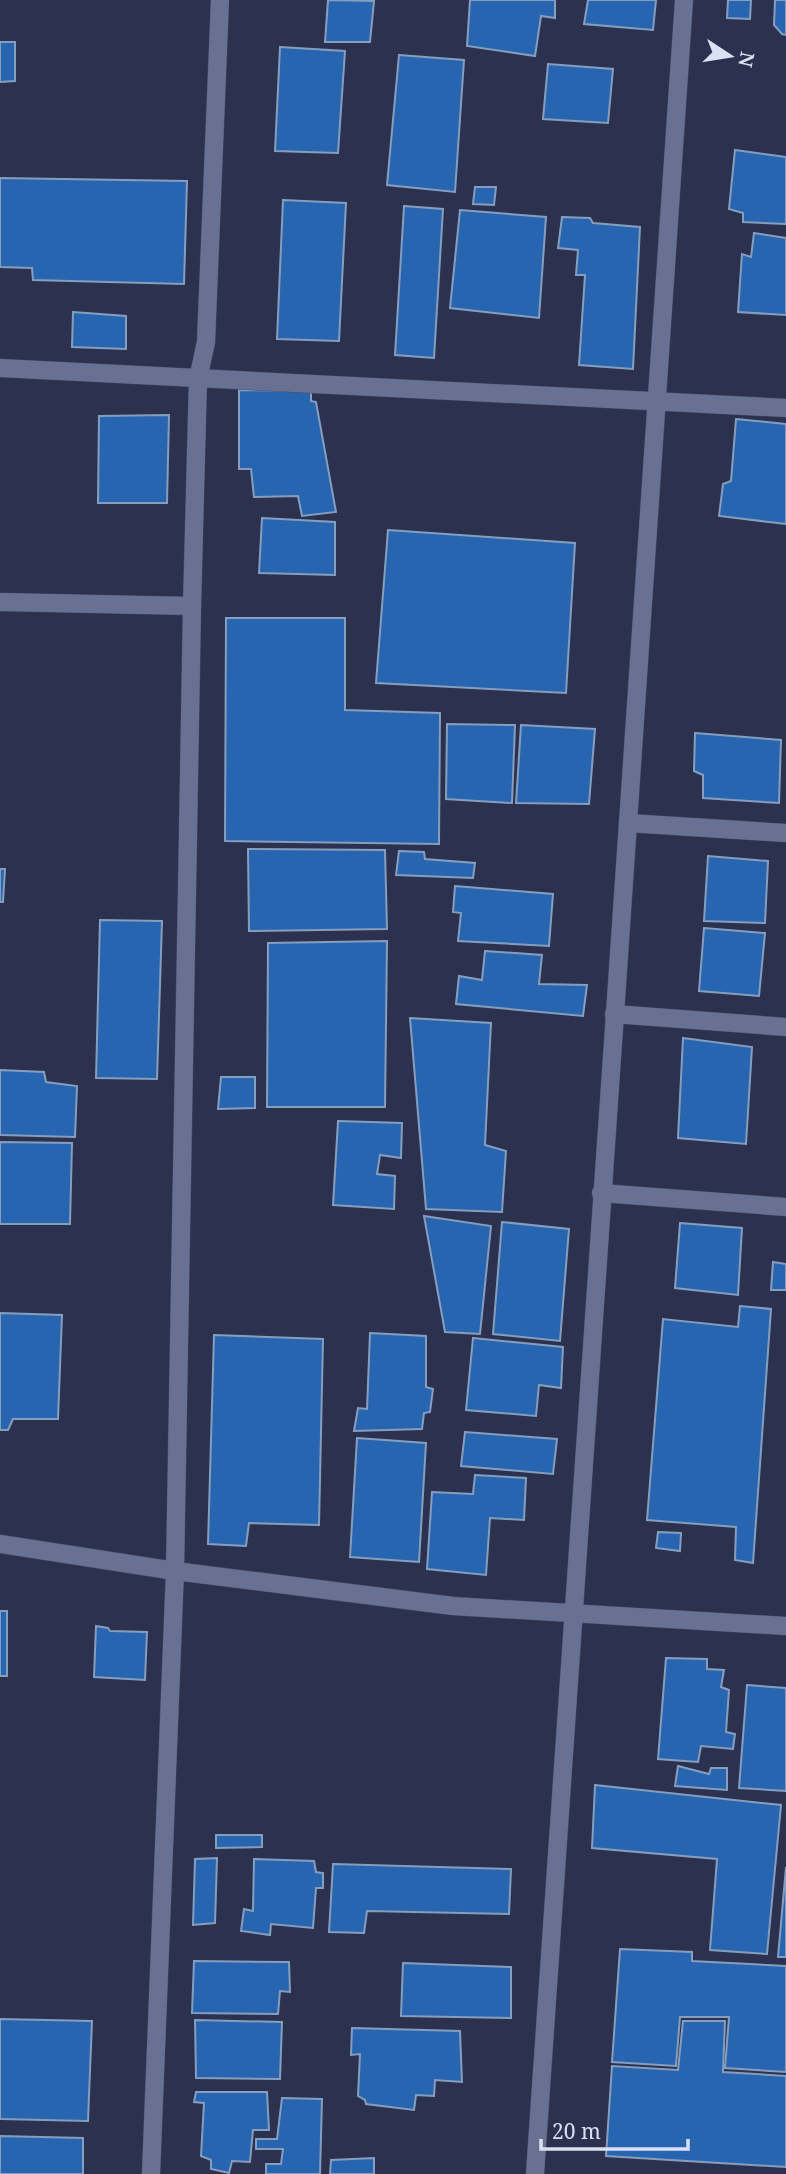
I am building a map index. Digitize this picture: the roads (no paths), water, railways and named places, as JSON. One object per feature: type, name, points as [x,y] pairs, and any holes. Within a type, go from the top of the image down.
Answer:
[{"type":"street","points":[[151,2174],[175,1571],[198,379],[206,342],[220,0]]},
{"type":"street","points":[[535,2174],[684,0]]},
{"type":"street","points":[[0,368],[658,399],[786,408]]},
{"type":"street","points":[[0,590],[46,603]]},
{"type":"street","points":[[0,602],[192,606]]},
{"type":"street","points":[[628,823],[786,833]]},
{"type":"street","points":[[614,1014],[786,1027]]},
{"type":"street","points":[[601,1193],[786,1207]]},
{"type":"street","points":[[0,1544],[175,1571],[453,1606],[786,1626]]}]
